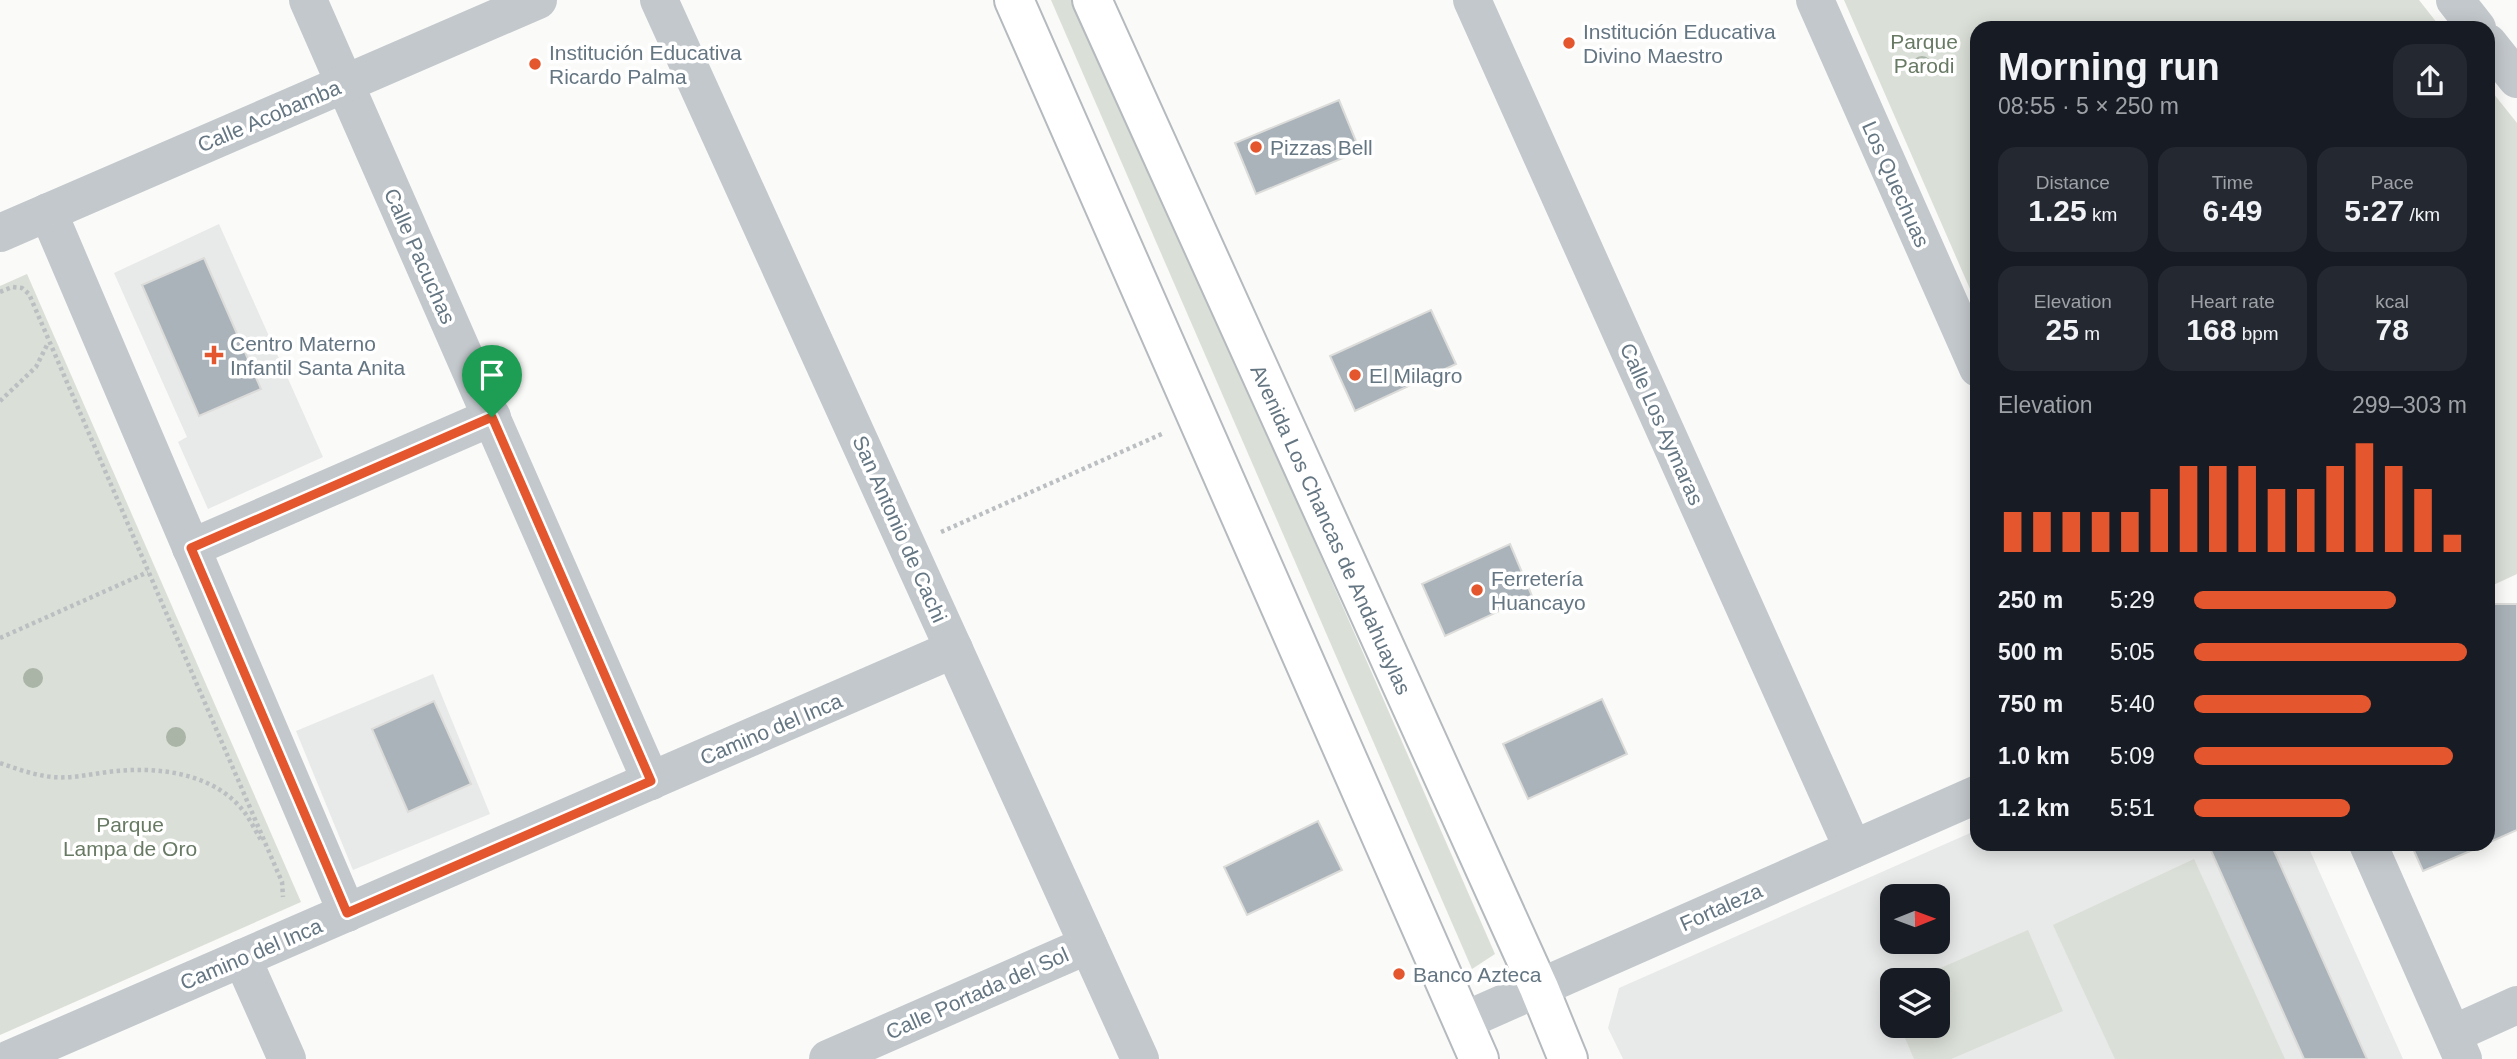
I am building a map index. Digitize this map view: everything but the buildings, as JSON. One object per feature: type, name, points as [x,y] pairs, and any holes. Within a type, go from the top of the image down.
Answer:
[{"type":"main road","points":[[1014,0],[1479,1059]]},
{"type":"main road","name":"Avenida Los Chancas de Andahuaylas","points":[[1092,0],[1539,988],[1568,1059]]},
{"type":"street","name":"Calle Pacuchas","points":[[308,0],[651,781]]},
{"type":"street","name":"Calle Acobamba","points":[[0,233],[538,0]]},
{"type":"street","name":"San Antonio de Cachi","points":[[659,0],[1140,1059]]},
{"type":"street","name":"Calle Los Aymaras","points":[[1472,0],[1853,849]]},
{"type":"street","name":"Los Quechuas","points":[[1815,0],[1970,350]]},
{"type":"street","points":[[2455,0],[2472,21]]},
{"type":"street","points":[[2495,52],[2517,79]]},
{"type":"street","points":[[48,212],[347,913]]},
{"type":"street","points":[[191,548],[492,417]]},
{"type":"street","name":"Camino del Inca","points":[[10,1059],[954,649]]},
{"type":"street","name":"Fortaleza","points":[[1464,1021],[1970,798]]},
{"type":"street","points":[[2371,851],[2458,1046],[2517,1005]]},
{"type":"street","name":"Calle Portada del Sol","points":[[828,1059],[1088,945]]},
{"type":"street","points":[[242,958],[287,1059]]},
{"type":"path","points":[[0,292],[12,287],[22,288],[29,294],[282,882],[284,896],[275,906]]},
{"type":"path","points":[[0,401],[36,368],[49,342]]},
{"type":"path","points":[[907,547],[1169,430]]},
{"type":"path","points":[[0,638],[148,572]]},
{"type":"path","points":[[0,763],[52,777],[141,769],[173,771],[216,788],[240,807],[269,852]]},
{"type":"shaded area","name":"Centro Materno Infantil Santa Anita","points":[[219,224],[323,457],[208,509],[178,442],[187,437],[114,273]]},
{"type":"shaded area","points":[[433,674],[490,814],[353,870],[296,731]]},
{"type":"shaded area","points":[[1970,833],[1970,851],[2310,851],[2403,1059],[1623,1059],[1608,1028],[1619,988]]},
{"type":"green space","points":[[1051,0],[1077,0],[1495,954],[1472,969]]},
{"type":"green space","name":"Parque Parodi","points":[[1844,0],[2419,0],[2436,21],[1970,21],[1970,289]]},
{"type":"green space","points":[[2495,96],[2517,123],[2517,574],[2495,584]]},
{"type":"green space","name":"Parque Lampa de Oro","points":[[27,274],[301,902],[0,1035],[0,286]]},
{"type":"green space","points":[[2194,859],[2285,1059],[2115,1059],[2053,925]]},
{"type":"green space","points":[[2028,930],[2063,1011],[1951,1059],[1914,1059],[1905,1038],[1950,1038],[1950,968],[1941,968]]},
{"type":"place","name":"Institución Educativa Divino Maestro","points":[[1569,43]]},
{"type":"place","name":"Institución Educativa Ricardo Palma","points":[[535,64]]},
{"type":"place","name":"Pizzas Bell","points":[[1256,147]]},
{"type":"place","name":"Centro Materno Infantil Santa Anita","points":[[214,355]]},
{"type":"place","name":"El Milagro","points":[[1355,375]]},
{"type":"place","name":"Ferretería Huancayo","points":[[1477,590]]},
{"type":"place","name":"Banco Azteca","points":[[1399,974]]},
{"type":"route","points":[[492,417],[651,781],[347,913],[191,548],[492,417]]}]
